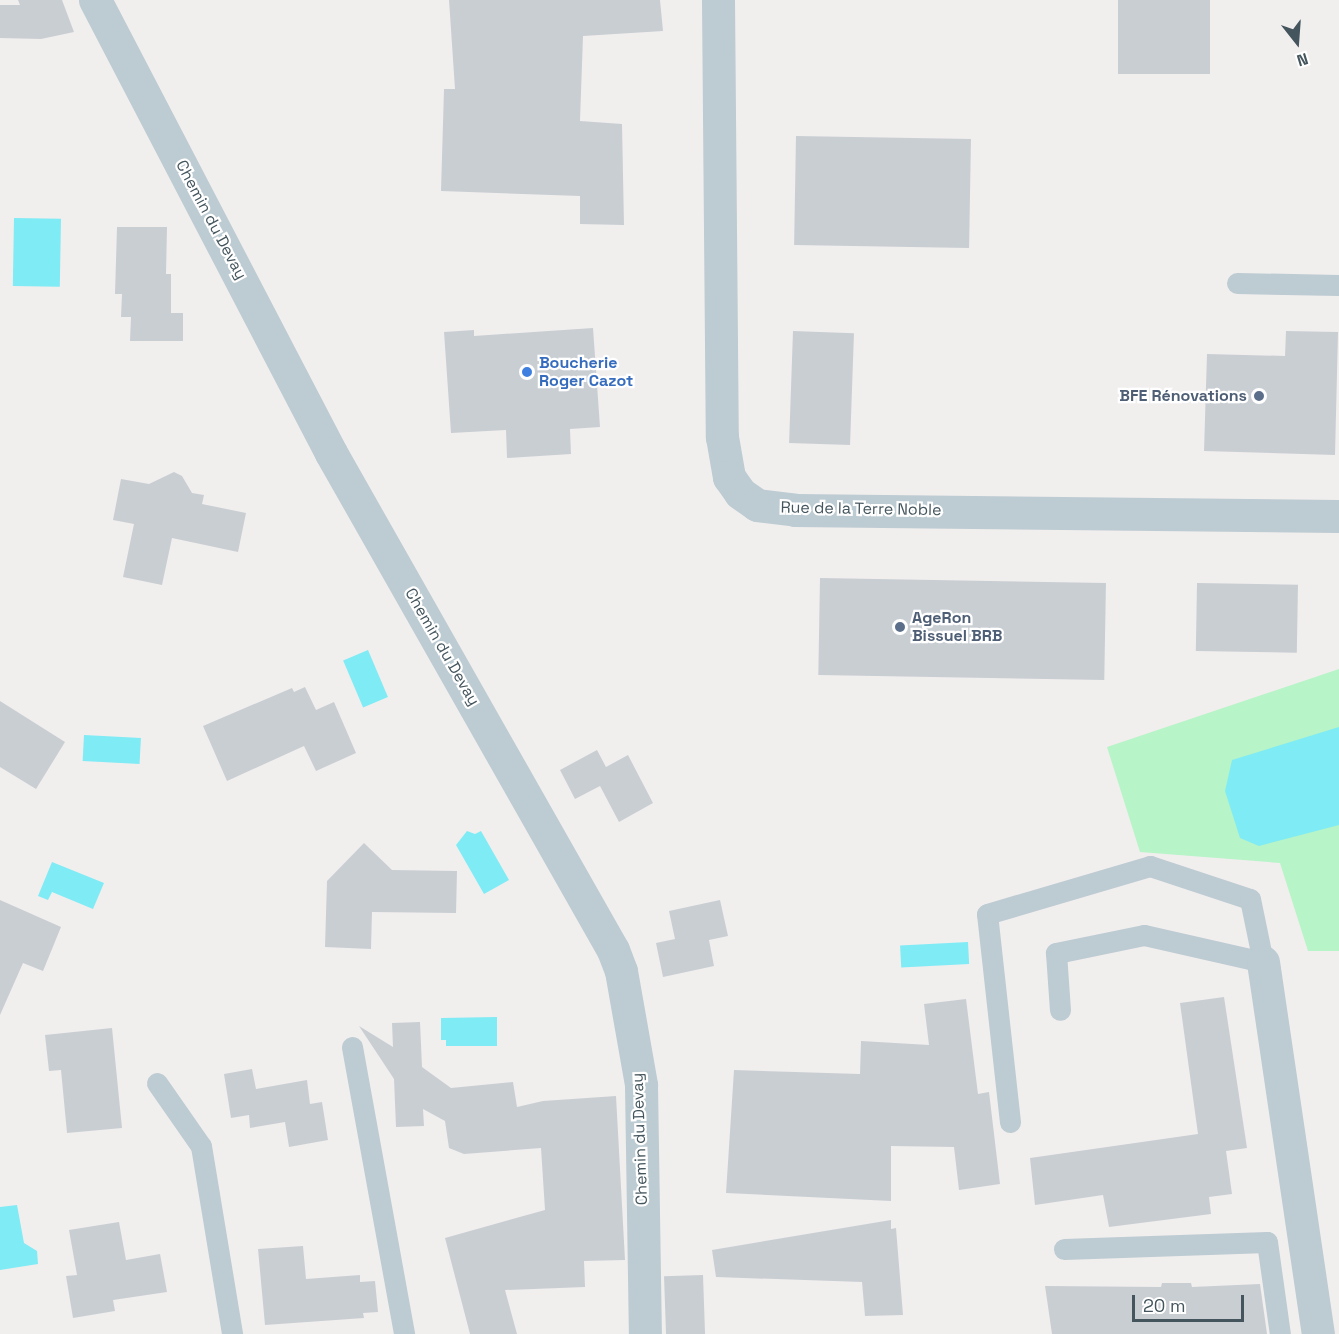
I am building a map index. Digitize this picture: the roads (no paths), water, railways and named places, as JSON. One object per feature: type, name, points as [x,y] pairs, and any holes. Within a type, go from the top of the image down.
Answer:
[{"type":"street","name":"Chemin du Devay","points":[[95,0],[330,453],[613,950],[621,970],[641,1085],[645,1334]]},
{"type":"street","name":"Rue de la Terre Noble","points":[[718,0],[722,437],[729,477],[740,493],[757,505],[795,510],[1339,516]]},
{"type":"street","points":[[1263,962],[1318,1334]]},
{"type":"lane","points":[[1237,283],[1339,285]]},
{"type":"lane","points":[[1010,1122],[987,914],[1150,866],[1250,900],[1263,962],[1144,935],[1056,953],[1060,1010]]},
{"type":"lane","points":[[352,1047],[404,1334]]},
{"type":"lane","points":[[157,1083],[201,1146],[232,1334]]},
{"type":"lane","points":[[1064,1249],[1267,1242],[1280,1334]]},
{"type":"water","points":[[14,218],[61,219],[60,287],[13,286]]},
{"type":"water","points":[[368,650],[388,697],[363,707],[343,661]]},
{"type":"water","points":[[1339,727],[1339,825],[1259,846],[1240,838],[1225,791],[1232,760]]},
{"type":"water","points":[[84,735],[141,738],[140,764],[83,761]]},
{"type":"water","points":[[467,831],[475,834],[481,831],[509,880],[484,894],[456,845]]},
{"type":"water","points":[[52,862],[104,883],[93,909],[52,892],[48,900],[38,896]]},
{"type":"water","points":[[968,942],[969,964],[901,968],[900,946]]},
{"type":"water","points":[[497,1017],[497,1046],[446,1046],[446,1040],[441,1040],[441,1018]]},
{"type":"water","points":[[17,1205],[24,1243],[37,1251],[38,1264],[0,1270],[0,1207]]},
{"type":"place","name":"Boucherie Roger Cazot","points":[[527,372]]},
{"type":"place","name":"BFE Rénovations","points":[[1259,396]]},
{"type":"place","name":"AgeRon Bissuel BRB","points":[[900,627]]}]
